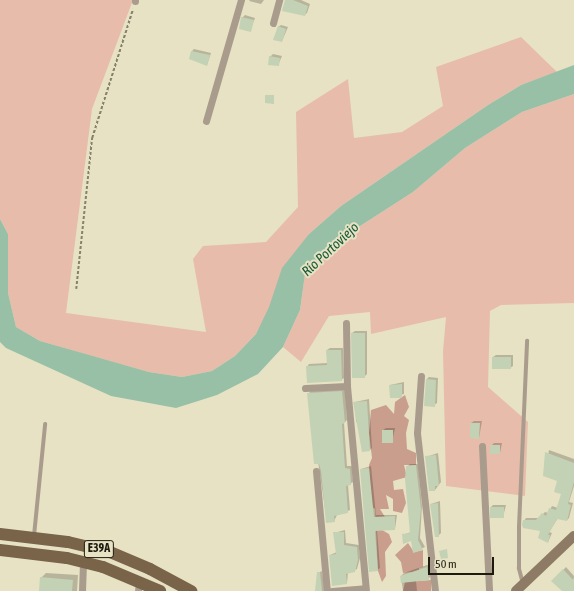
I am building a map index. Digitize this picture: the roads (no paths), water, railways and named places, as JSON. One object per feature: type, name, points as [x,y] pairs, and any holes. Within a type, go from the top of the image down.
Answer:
[{"type":"main road","name":"E39A","points":[[0,534],[34,538],[110,552],[150,568],[191,591]]},
{"type":"main road","name":"E39A","points":[[0,550],[84,562],[138,586],[160,591]]},
{"type":"street","points":[[206,121],[241,0]]},
{"type":"street","points":[[273,23],[279,0]]},
{"type":"street","points":[[332,591],[365,589],[347,386],[346,323]]},
{"type":"street","points":[[421,376],[417,432],[435,591]]},
{"type":"street","points":[[305,388],[347,386]]},
{"type":"street","points":[[482,446],[489,591]]},
{"type":"street","points":[[316,472],[327,591]]},
{"type":"street","points":[[520,588],[574,536]]},
{"type":"street","points":[[82,591],[84,562]]},
{"type":"lane","points":[[520,588],[519,527],[527,341]]},
{"type":"lane","points":[[34,538],[45,425]]},
{"type":"water","name":"Río Portoviejo","points":[[574,65],[574,94],[522,112],[465,148],[413,192],[357,228],[305,274],[300,310],[283,347],[258,374],[217,395],[176,408],[111,396],[6,348],[0,342],[0,219],[8,234],[8,293],[16,327],[40,341],[149,372],[182,377],[212,371],[235,356],[256,334],[269,307],[282,268],[309,234],[341,206],[488,105],[521,85]]}]
